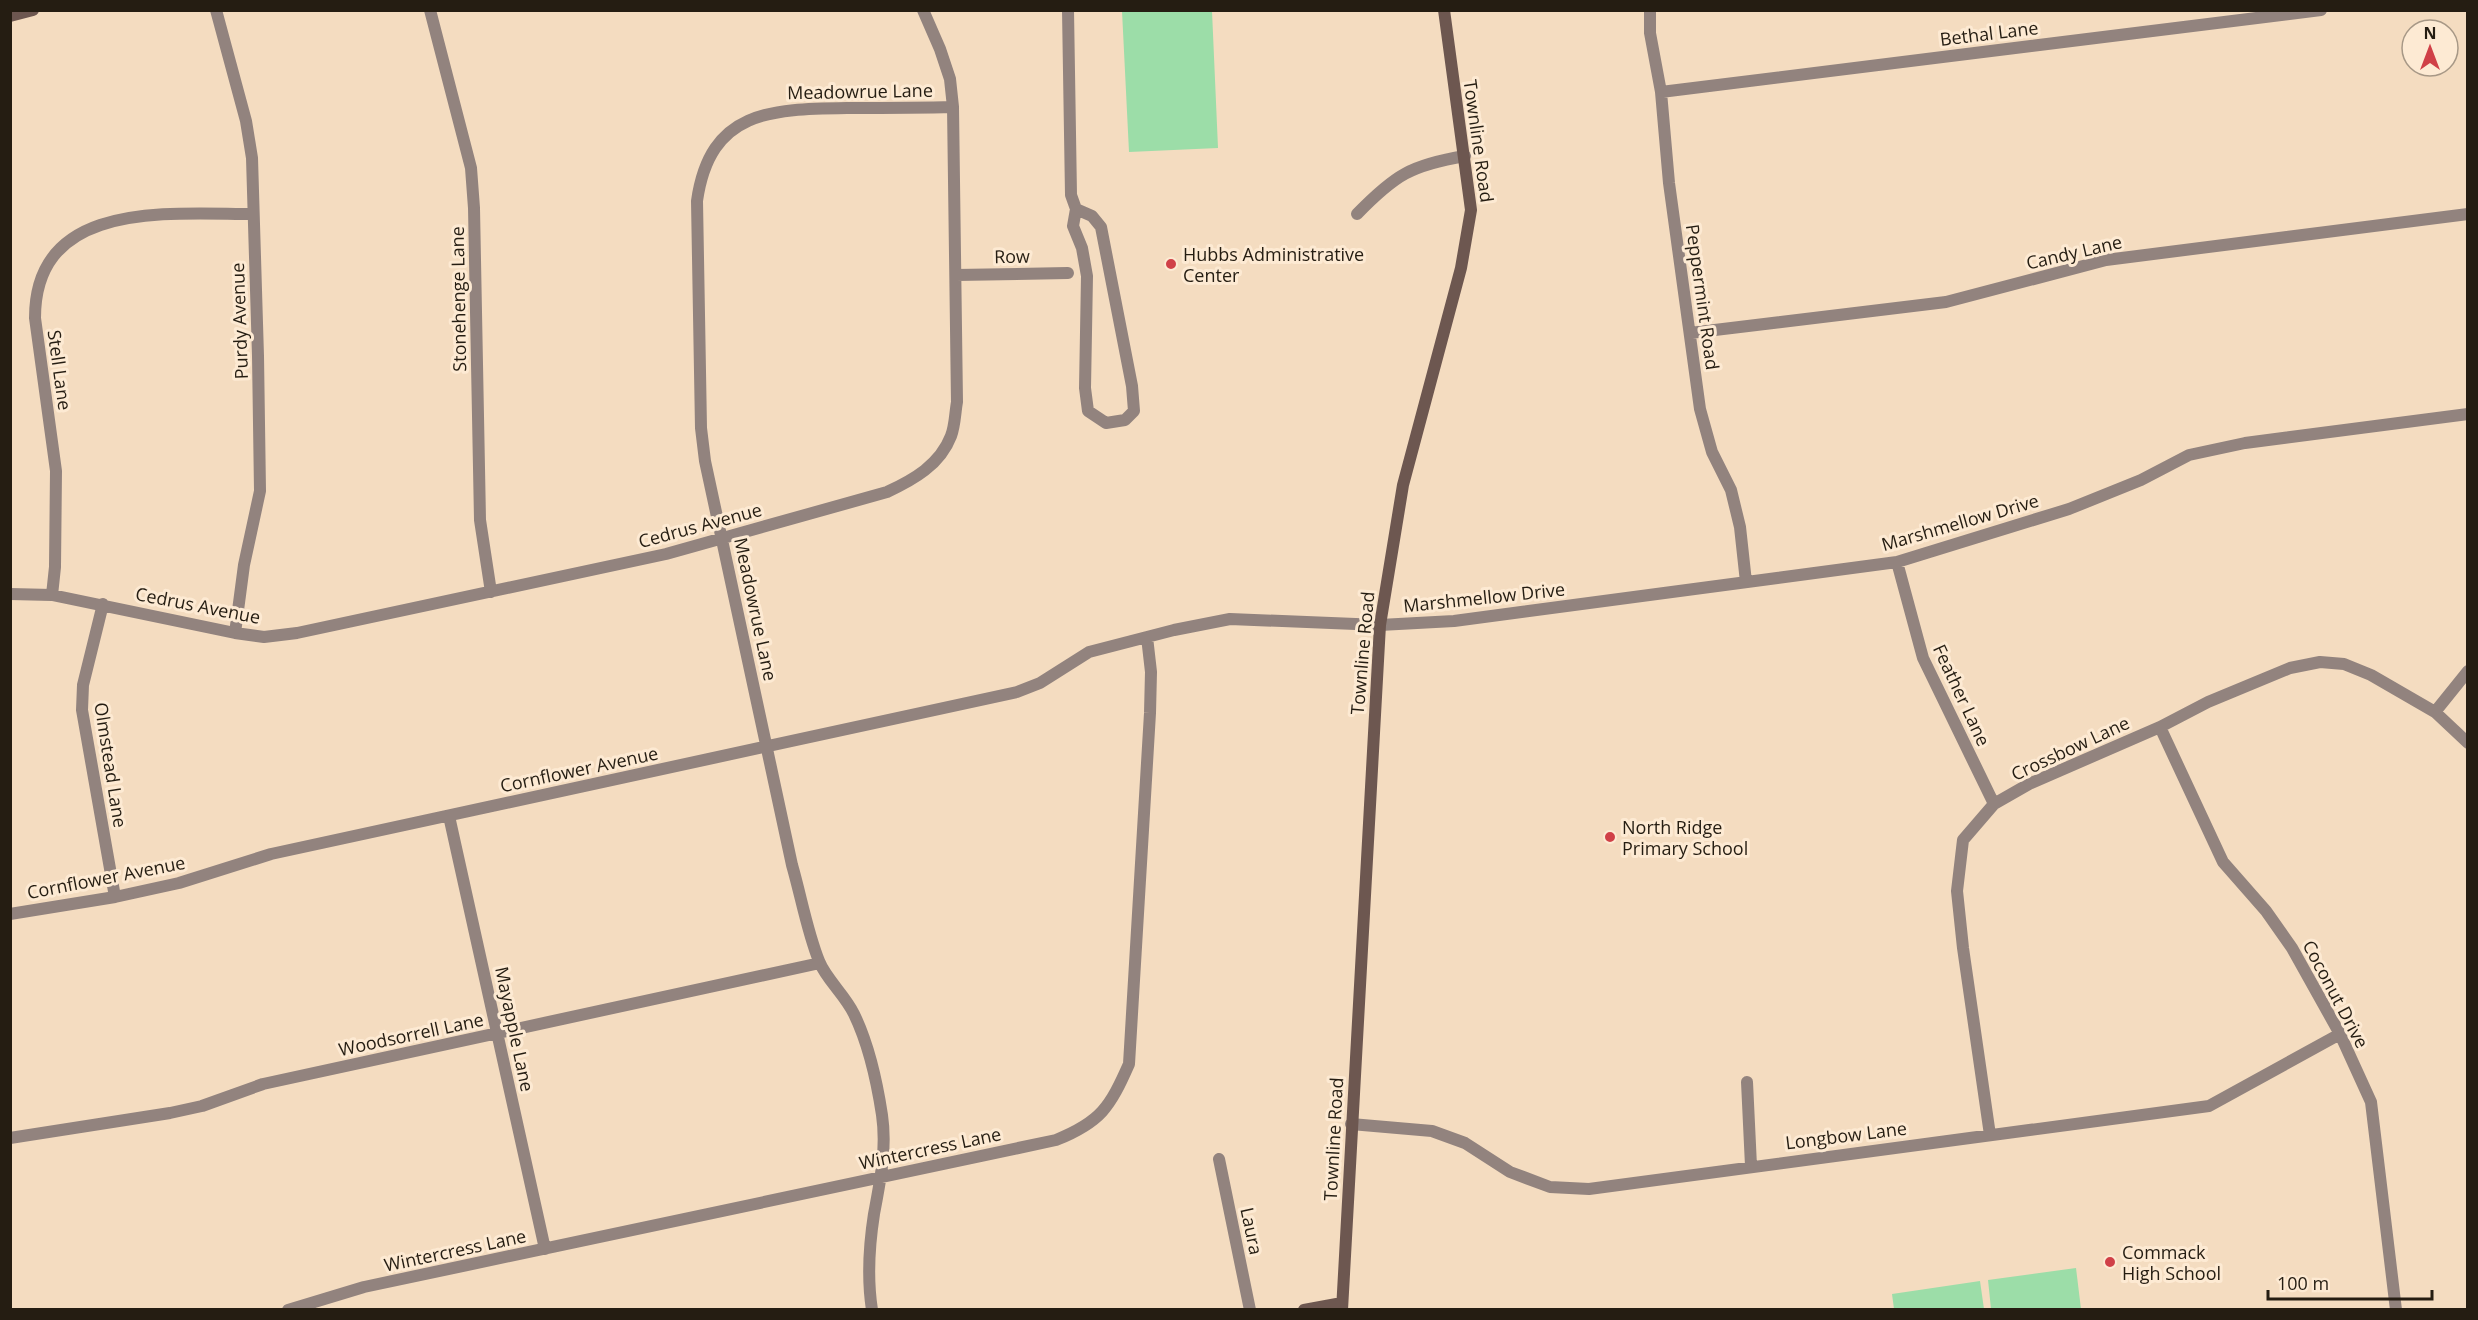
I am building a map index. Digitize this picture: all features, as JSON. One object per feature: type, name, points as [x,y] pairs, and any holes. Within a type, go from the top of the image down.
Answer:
[{"type":"main road","points":[[10,16],[33,10]]},
{"type":"main road","name":"Townline Road","points":[[1342,1306],[1380,625],[1403,485],[1461,268],[1471,210],[1444,10]]},
{"type":"main road","points":[[1304,1310],[1342,1306]]},
{"type":"street","name":"Purdy Avenue","points":[[216,10],[246,121],[252,158],[259,367],[260,491],[244,565],[235,633]]},
{"type":"street","name":"Stonehenge Lane","points":[[430,10],[471,168],[474,208],[480,520],[491,592]]},
{"type":"street","name":"Cedrus Avenue","points":[[10,594],[52,595],[264,637],[297,633],[666,554],[887,492],[914,479],[936,460],[951,436],[957,402],[953,107],[950,79],[923,10]]},
{"type":"street","points":[[1068,10],[1071,195],[1076,209],[1072,226],[1082,248],[1087,276],[1085,388],[1088,411],[1106,423],[1125,420],[1134,411],[1132,386],[1101,227],[1092,216],[1076,209]]},
{"type":"street","name":"Peppermint Road","points":[[1650,10],[1650,33],[1661,92],[1669,183],[1700,409],[1712,452],[1731,490],[1740,527],[1746,582]]},
{"type":"street","name":"Bethal Lane","points":[[1661,92],[2321,10]]},
{"type":"street","name":"Meadowrue Lane","points":[[872,1310],[869,1258],[874,1214],[883,1176],[883,1117],[868,1051],[854,1014],[842,992],[820,963],[792,865],[705,461],[701,428],[697,201],[700,178],[722,138],[763,114],[796,109],[953,107]]},
{"type":"street","points":[[1357,214],[1379,192],[1402,174],[1431,162],[1465,156]]},
{"type":"street","name":"Stell Lane","points":[[52,595],[55,567],[56,471],[35,318],[35,296],[42,274],[54,255],[69,240],[89,228],[115,219],[136,216],[253,214]]},
{"type":"street","name":"Candy Lane","points":[[1690,333],[1946,302],[2106,260],[2468,214]]},
{"type":"street","name":"Row","points":[[956,274],[1068,273]]},
{"type":"street","name":"Marshmellow Drive","points":[[1147,637],[1230,619],[1380,625],[1454,621],[1897,562],[2069,509],[2141,480],[2189,455],[2245,443],[2468,414]]},
{"type":"street","name":"Feather Lane","points":[[1897,562],[1923,658],[1994,804]]},
{"type":"street","name":"Olmstead Lane","points":[[103,604],[83,685],[82,710],[115,897]]},
{"type":"street","name":"Cornflower Avenue","points":[[10,914],[115,897],[179,883],[271,854],[1017,692],[1040,683],[1089,652],[1147,637]]},
{"type":"street","name":"Wintercress Lane","points":[[288,1310],[364,1287],[1056,1140],[1082,1130],[1100,1115],[1117,1093],[1129,1064],[1150,713],[1151,672],[1147,637]]},
{"type":"street","name":"Crossbow Lane","points":[[1990,1135],[1957,891],[1963,840],[1994,804],[2029,784],[2160,727],[2208,702],[2290,668],[2319,662],[2344,664],[2371,675],[2435,712],[2468,743]]},
{"type":"street","points":[[2435,712],[2468,671]]},
{"type":"street","name":"Coconut Drive","points":[[2160,727],[2223,862],[2266,911],[2292,948],[2340,1034],[2371,1102],[2396,1310]]},
{"type":"street","name":"Mayapple Lane","points":[[449,816],[545,1249]]},
{"type":"street","name":"Woodsorrell Lane","points":[[10,1138],[202,1106],[263,1084],[820,963]]},
{"type":"street","name":"Longbow Lane","points":[[1351,1124],[1432,1131],[1465,1143],[1510,1172],[1550,1186],[1588,1189],[1751,1166],[2112,1121],[2209,1106],[2340,1034]]},
{"type":"street","points":[[1747,1082],[1751,1166]]},
{"type":"street","name":"Laura","points":[[1219,1159],[1250,1310]]},
{"type":"green space","points":[[1122,11],[1212,11],[1218,148],[1129,152]]},
{"type":"green space","points":[[2076,1268],[2081,1309],[1991,1309],[1988,1280]]},
{"type":"green space","points":[[1980,1281],[1984,1309],[1894,1309],[1892,1294]]},
{"type":"place","name":"Hubbs Administrative Center","points":[[1171,264]]},
{"type":"place","name":"North Ridge Primary School","points":[[1610,837]]},
{"type":"place","name":"Commack High School","points":[[2110,1262]]}]
